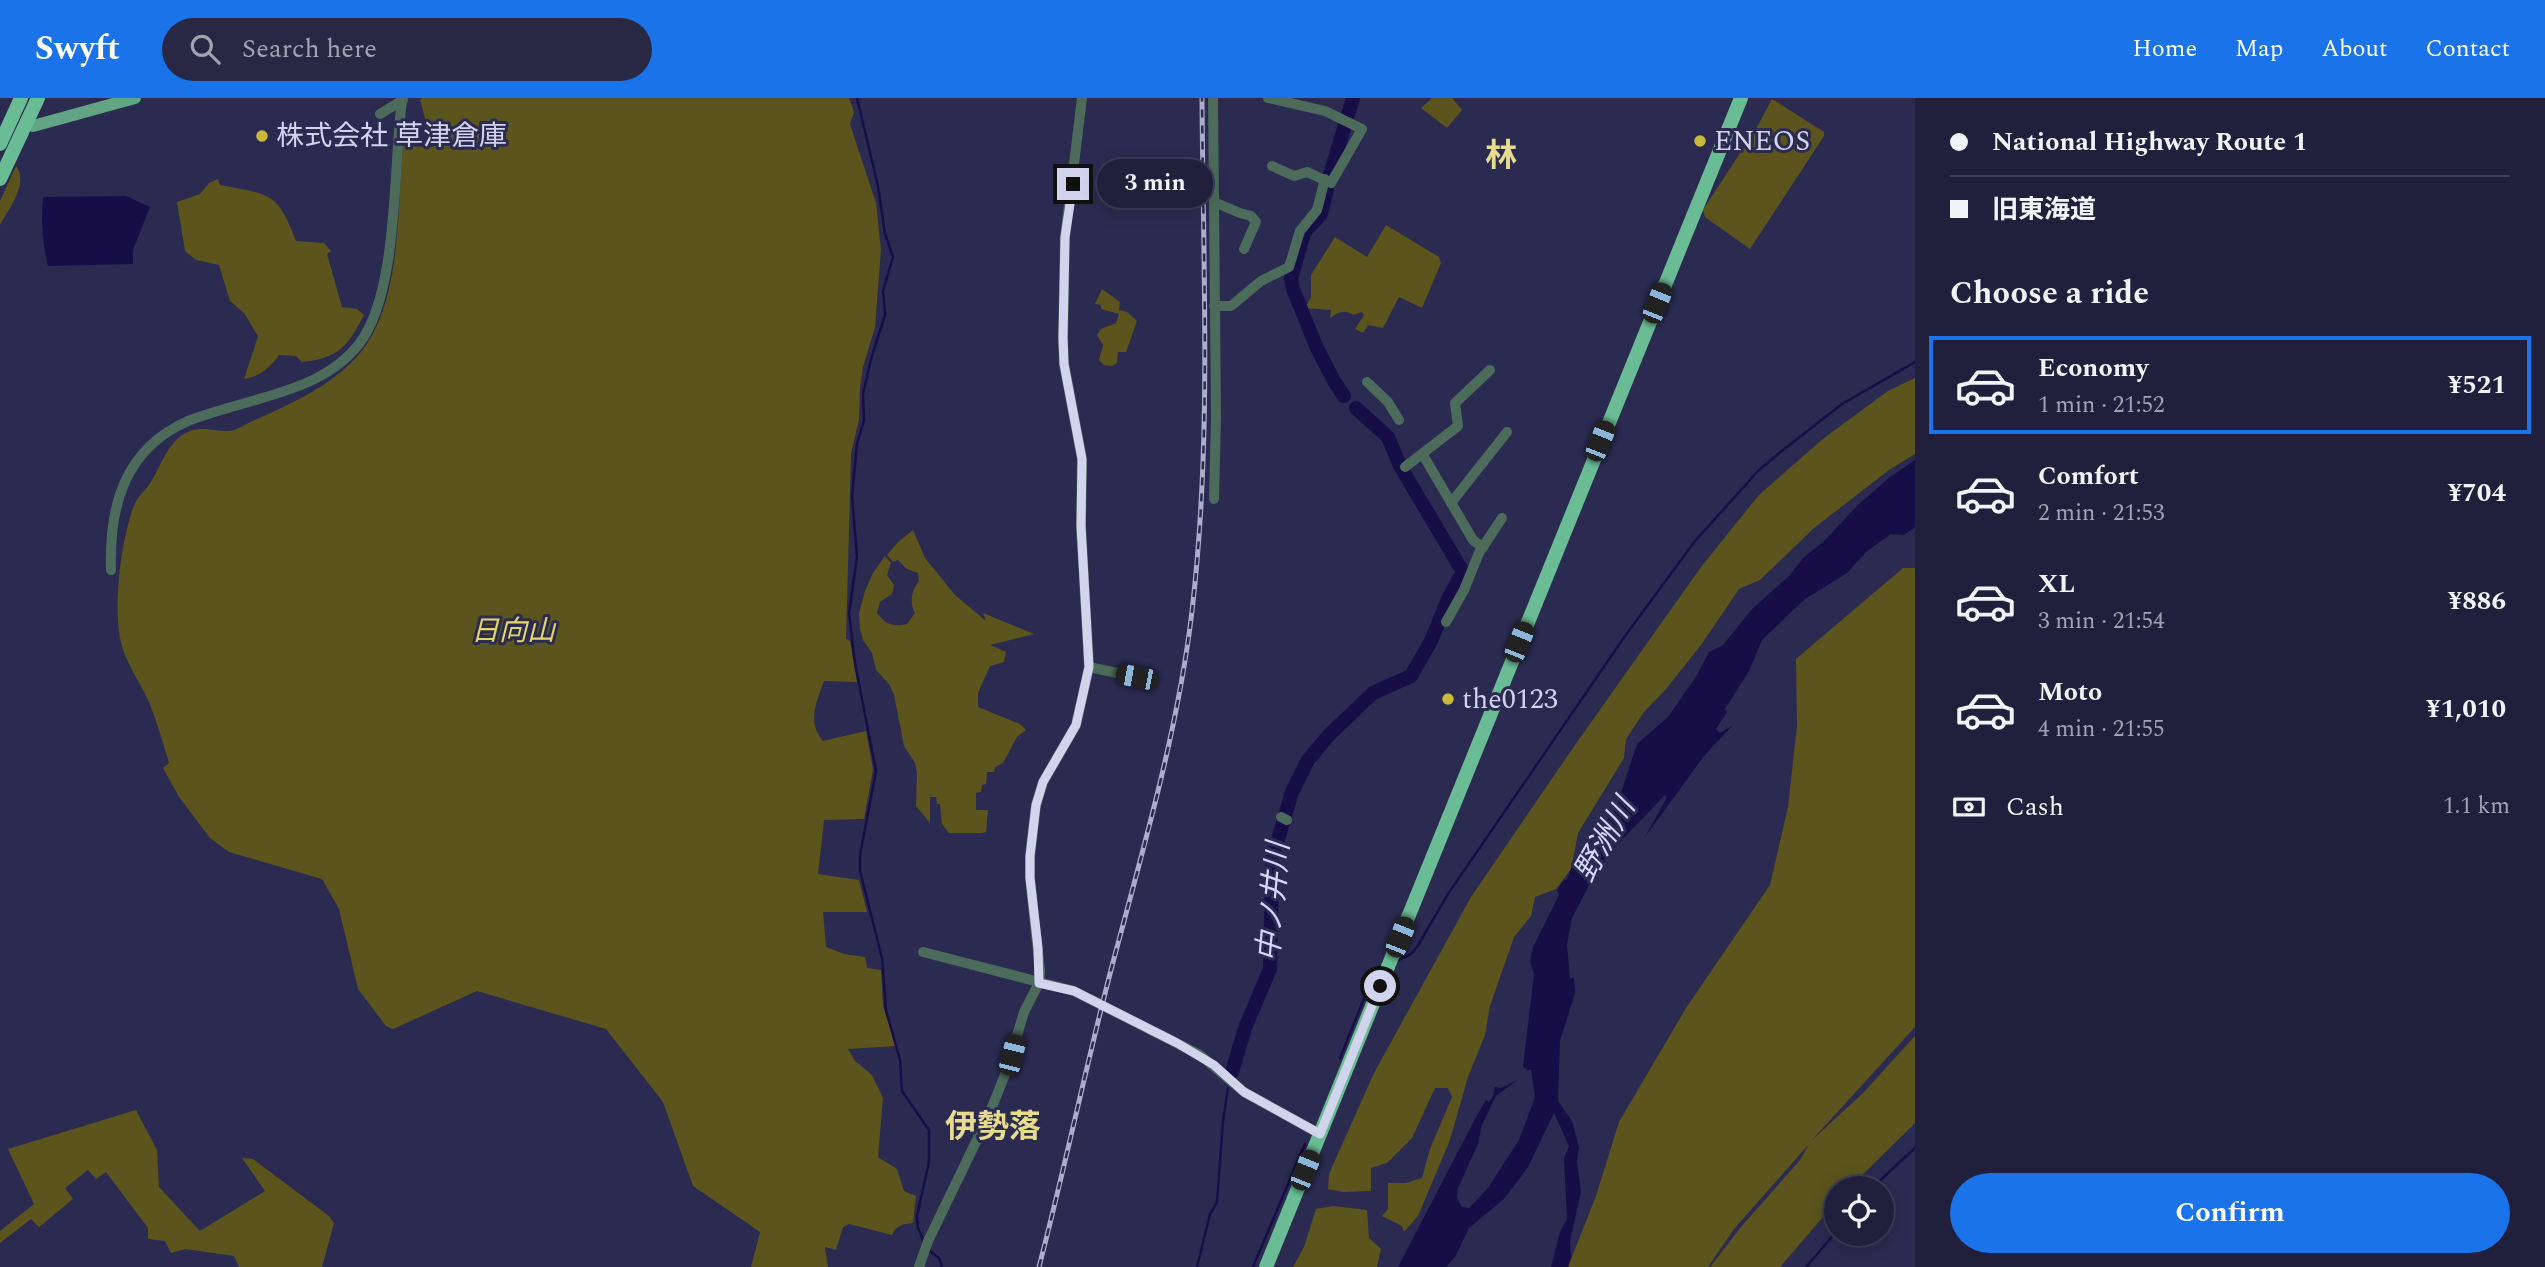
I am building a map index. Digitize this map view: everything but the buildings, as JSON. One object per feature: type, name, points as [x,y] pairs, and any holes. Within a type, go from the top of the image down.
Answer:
[{"type":"highway","points":[[0,144],[21,98]]},
{"type":"highway","points":[[0,179],[38,98]]},
{"type":"highway","points":[[1266,1267],[1741,98]]},
{"type":"main road","points":[[33,126],[135,98]]},
{"type":"street","points":[[919,1267],[928,1241],[988,1117],[1006,1072],[1024,1012],[1039,983],[1030,867],[1036,805],[1043,782],[1076,725],[1089,667],[1081,526],[1082,459],[1064,364],[1063,338],[1065,237],[1082,98]]},
{"type":"street","points":[[1213,98],[1216,416],[1214,499]]},
{"type":"street","points":[[380,114],[404,99]]},
{"type":"street","points":[[111,570],[111,528],[120,494],[128,476],[154,443],[187,422],[286,391],[323,376],[360,343],[380,298],[390,249],[404,99]]},
{"type":"street","points":[[1272,166],[1294,176],[1307,172],[1331,183],[1362,129],[1325,111],[1273,99]]},
{"type":"street","points":[[1214,306],[1231,306],[1261,281],[1289,267],[1300,231],[1317,210],[1325,179]]},
{"type":"street","points":[[1214,202],[1251,216],[1256,222],[1244,249]]},
{"type":"street","points":[[1405,467],[1458,426],[1455,403],[1490,370]]},
{"type":"street","points":[[1367,382],[1388,402],[1399,420]]},
{"type":"street","points":[[1451,503],[1507,432]]},
{"type":"street","points":[[1423,455],[1473,540],[1483,548]]},
{"type":"street","points":[[1446,622],[1483,548],[1502,518]]},
{"type":"street","points":[[1089,667],[1136,677]]},
{"type":"street","points":[[923,952],[1074,991],[1189,1049],[1214,1065],[1244,1092],[1320,1134]]},
{"type":"green space","name":"日向山","points":[[849,98],[854,112],[850,124],[876,203],[881,250],[875,327],[863,367],[859,419],[851,454],[846,639],[850,641],[857,682],[824,681],[814,719],[815,727],[823,741],[866,731],[873,770],[864,819],[824,820],[818,874],[859,880],[867,912],[823,912],[826,947],[844,954],[865,957],[867,968],[881,970],[883,1006],[896,1046],[848,1049],[855,1061],[872,1075],[883,1098],[878,1157],[897,1169],[904,1191],[916,1196],[913,1223],[900,1226],[892,1235],[849,1224],[843,1227],[836,1250],[825,1247],[828,1267],[751,1267],[760,1232],[693,1186],[663,1102],[606,1029],[477,991],[393,1029],[386,1026],[358,989],[339,909],[322,879],[229,852],[210,838],[179,797],[163,768],[169,763],[157,725],[149,702],[123,650],[119,635],[119,576],[135,503],[151,482],[172,445],[185,434],[198,429],[233,430],[285,406],[329,381],[364,348],[376,327],[391,278],[396,251],[403,146],[433,147],[420,100]]},
{"type":"green space","points":[[1432,98],[1452,98],[1462,110],[1447,128],[1421,108]]},
{"type":"green space","points":[[1772,99],[1824,132],[1824,136],[1750,249],[1705,217],[1703,210]]},
{"type":"green space","points":[[16,166],[19,188],[0,225],[0,201]]},
{"type":"green space","points":[[218,179],[220,185],[270,198],[283,213],[296,241],[324,243],[331,251],[327,254],[342,307],[357,309],[364,315],[347,343],[333,354],[302,362],[296,356],[279,355],[264,371],[244,379],[258,336],[244,313],[230,301],[219,265],[196,260],[185,251],[177,202],[200,194],[209,183]]},
{"type":"green space","points":[[1386,225],[1439,257],[1441,263],[1422,308],[1399,297],[1383,328],[1368,325],[1363,333],[1355,329],[1364,315],[1362,312],[1353,315],[1342,312],[1330,318],[1331,310],[1305,308],[1311,297],[1311,275],[1335,237],[1367,257]]},
{"type":"green space","points":[[1102,289],[1120,302],[1119,310],[1127,312],[1137,321],[1126,352],[1118,352],[1117,363],[1112,366],[1104,365],[1099,360],[1103,345],[1097,335],[1101,329],[1116,323],[1119,314],[1101,309],[1101,305],[1095,304]]},
{"type":"green space","points":[[1915,378],[1915,454],[1889,470],[1814,528],[1760,580],[1739,589],[1701,645],[1644,712],[1626,739],[1624,758],[1578,833],[1571,869],[1556,889],[1535,897],[1531,916],[1514,937],[1490,1006],[1485,1035],[1468,1077],[1450,1140],[1418,1216],[1404,1232],[1402,1226],[1382,1216],[1388,1209],[1388,1183],[1406,1183],[1422,1178],[1430,1149],[1452,1097],[1448,1088],[1435,1088],[1412,1138],[1387,1163],[1371,1168],[1371,1191],[1343,1192],[1328,1189],[1329,1174],[1374,1073],[1471,897],[1701,567],[1759,495],[1824,438],[1888,391]]},
{"type":"green space","points":[[913,530],[925,558],[955,595],[986,621],[983,613],[1034,634],[990,645],[1006,652],[1004,662],[990,666],[978,693],[978,707],[1020,724],[1026,730],[1017,737],[1003,763],[995,767],[994,772],[987,772],[986,784],[982,785],[981,792],[976,793],[976,810],[988,810],[986,832],[982,833],[949,833],[942,824],[940,804],[937,804],[936,797],[930,797],[930,823],[916,806],[917,773],[915,763],[904,746],[894,695],[889,684],[876,670],[872,653],[863,640],[860,629],[859,613],[865,591],[885,556],[891,563],[887,575],[894,585],[892,594],[880,602],[877,613],[887,623],[898,625],[907,624],[915,613],[912,601],[919,581],[918,573],[907,569],[898,560],[893,562],[887,555]]},
{"type":"green space","points":[[1903,568],[1915,568],[1915,1027],[1811,1141],[1863,1093],[1915,1036],[1915,1123],[1861,1176],[1824,1176],[1824,1216],[1780,1267],[1710,1267],[1800,1160],[1809,1144],[1734,1229],[1708,1267],[1568,1267],[1596,1196],[1619,1122],[1686,1008],[1770,885],[1788,807],[1797,726],[1796,659]]},
{"type":"green space","points":[[136,1110],[157,1150],[159,1187],[200,1231],[265,1191],[242,1158],[253,1159],[329,1216],[334,1223],[322,1267],[239,1267],[234,1256],[185,1249],[171,1253],[165,1241],[148,1239],[148,1228],[106,1172],[96,1179],[88,1170],[65,1188],[73,1199],[39,1227],[31,1219],[0,1243],[0,1231],[34,1204],[8,1149]]},
{"type":"green space","points":[[1334,1206],[1367,1210],[1369,1238],[1381,1249],[1377,1267],[1293,1267],[1304,1247],[1316,1209]]},
{"type":"water","points":[[126,196],[150,207],[133,250],[133,264],[48,266],[44,249],[43,197]]},
{"type":"water","name":"野洲川","points":[[1915,460],[1915,527],[1904,535],[1891,534],[1867,551],[1847,573],[1805,599],[1762,640],[1749,671],[1716,729],[1720,733],[1733,725],[1704,756],[1645,837],[1667,797],[1665,795],[1613,849],[1596,872],[1572,918],[1567,944],[1570,979],[1574,977],[1575,993],[1560,1041],[1558,1101],[1572,1121],[1579,1147],[1577,1161],[1581,1192],[1570,1241],[1571,1257],[1568,1267],[1551,1267],[1560,1232],[1567,1219],[1564,1158],[1569,1146],[1554,1113],[1528,1167],[1504,1199],[1469,1228],[1455,1257],[1446,1267],[1398,1267],[1486,1100],[1489,1102],[1495,1087],[1501,1088],[1519,1079],[1496,1096],[1482,1125],[1478,1144],[1458,1188],[1457,1198],[1462,1207],[1469,1208],[1488,1188],[1519,1140],[1535,1097],[1531,1070],[1523,1066],[1534,974],[1530,961],[1533,947],[1559,895],[1557,891],[1567,879],[1574,861],[1601,830],[1617,805],[1637,744],[1668,717],[1697,675],[1709,652],[1723,645],[1752,609],[1789,576],[1803,558],[1824,541],[1859,504]]},
{"type":"waterway","points":[[857,98],[878,186],[885,234],[893,257],[883,291],[885,315],[863,394],[864,420],[857,444],[852,496],[857,557],[849,613],[855,663],[876,771],[860,855],[860,871],[882,958],[886,1010],[900,1060],[902,1091],[929,1130],[929,1162],[917,1216],[923,1240]]},
{"type":"waterway","name":"中ノ井川","points":[[1330,175],[1353,98]]},
{"type":"waterway","name":"中ノ井川","points":[[1327,189],[1321,214],[1304,233],[1291,279],[1316,346],[1344,396]]},
{"type":"waterway","points":[[1398,960],[1411,954],[1417,947],[1448,894],[1625,636],[1695,541],[1759,470],[1783,450],[1842,404],[1915,362]]},
{"type":"waterway","name":"中ノ井川","points":[[1232,1072],[1245,1028],[1270,969],[1272,860],[1292,792],[1308,760],[1329,735],[1373,693],[1411,676],[1431,641],[1449,597],[1463,572],[1400,466],[1388,437],[1356,408]]},
{"type":"waterway","points":[[1340,1058],[1379,966]]},
{"type":"waterway","name":"中ノ井川","points":[[1197,1267],[1210,1214],[1217,1202],[1228,1088]]},
{"type":"waterway","points":[[1253,1267],[1305,1144]]},
{"type":"waterway","points":[[1885,1176],[1915,1148]]},
{"type":"waterway","points":[[1806,1267],[1824,1246]]},
{"type":"waterway","points":[[930,1251],[939,1258],[942,1267]]},
{"type":"railway","points":[[1039,1267],[1102,1004],[1169,745],[1186,656],[1198,547],[1204,419],[1202,98]]},
{"type":"place","name":"株式会社 草津倉庫","points":[[262,136]]},
{"type":"place","name":"ENEOS","points":[[1700,141]]},
{"type":"place","name":"the0123","points":[[1448,699]]},
{"type":"district","name":"林","points":[[1501,156]]},
{"type":"district","name":"伊勢落","points":[[993,1127]]},
{"type":"route","points":[[1073,184],[1065,237],[1063,338],[1064,364],[1082,459],[1081,526],[1089,667],[1076,725],[1038,792],[1030,878],[1039,983],[1074,991],[1200,1055],[1244,1092],[1320,1134],[1380,986]]}]
